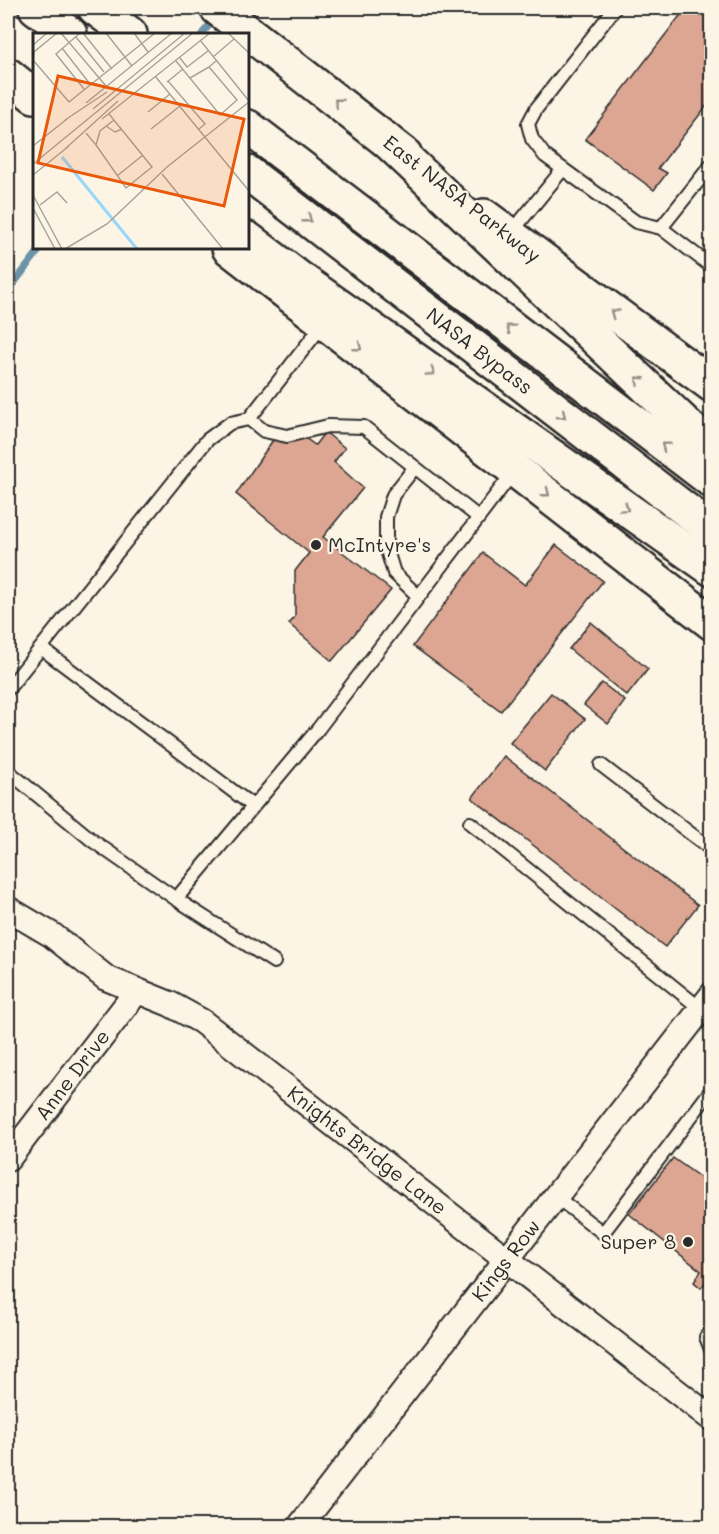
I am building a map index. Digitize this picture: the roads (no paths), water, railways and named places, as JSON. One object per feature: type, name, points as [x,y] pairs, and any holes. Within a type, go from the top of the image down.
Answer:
[{"type":"main road","points":[[36,8],[69,33]]},
{"type":"main road","points":[[96,8],[129,33]]},
{"type":"main road","name":"East NASA Parkway","points":[[217,8],[509,236],[706,370]]},
{"type":"main road","points":[[8,75],[33,95]]},
{"type":"main road","name":"NASA Bypass","points":[[249,128],[711,481]]},
{"type":"main road","points":[[384,138],[711,449]]},
{"type":"main road","name":"NASA Bypass","points":[[254,178],[711,530]]},
{"type":"main road","points":[[249,240],[299,278],[711,570]]},
{"type":"main road","points":[[230,249],[711,623]]},
{"type":"street","name":"Knights Bridge Lane","points":[[8,909],[52,935],[106,978],[170,1004],[201,1021],[711,1419]]},
{"type":"street","name":"Anne Drive","points":[[8,1159],[137,991]]},
{"type":"street","name":"Kings Row","points":[[300,1527],[706,1002]]},
{"type":"lane","points":[[615,8],[536,109],[528,124],[532,139],[545,156],[636,222],[661,228],[711,267]]},
{"type":"lane","points":[[661,228],[711,164]]},
{"type":"lane","points":[[509,236],[563,169]]},
{"type":"lane","points":[[8,689],[207,440],[230,423],[249,419],[325,322]]},
{"type":"lane","points":[[249,419],[264,431],[287,435],[328,426],[364,427],[478,517]]},
{"type":"lane","points":[[415,467],[393,495],[386,517],[386,547],[394,573],[418,596]]},
{"type":"lane","points":[[176,899],[318,729],[515,469]]},
{"type":"lane","points":[[41,648],[253,806]]},
{"type":"lane","points":[[601,765],[711,850]]},
{"type":"lane","points":[[8,771],[93,842],[274,962]]},
{"type":"lane","points":[[470,823],[706,1002]]},
{"type":"lane","points":[[555,1196],[603,1233],[711,1089]]},
{"type":"lane","points":[[711,1330],[706,1337],[711,1352]]},
{"type":"waterway","points":[[203,33],[216,17]]},
{"type":"waterway","points":[[8,291],[40,249]]},
{"type":"place","name":"McIntyre's","points":[[316,545]]},
{"type":"place","name":"Super 8","points":[[688,1242]]}]
